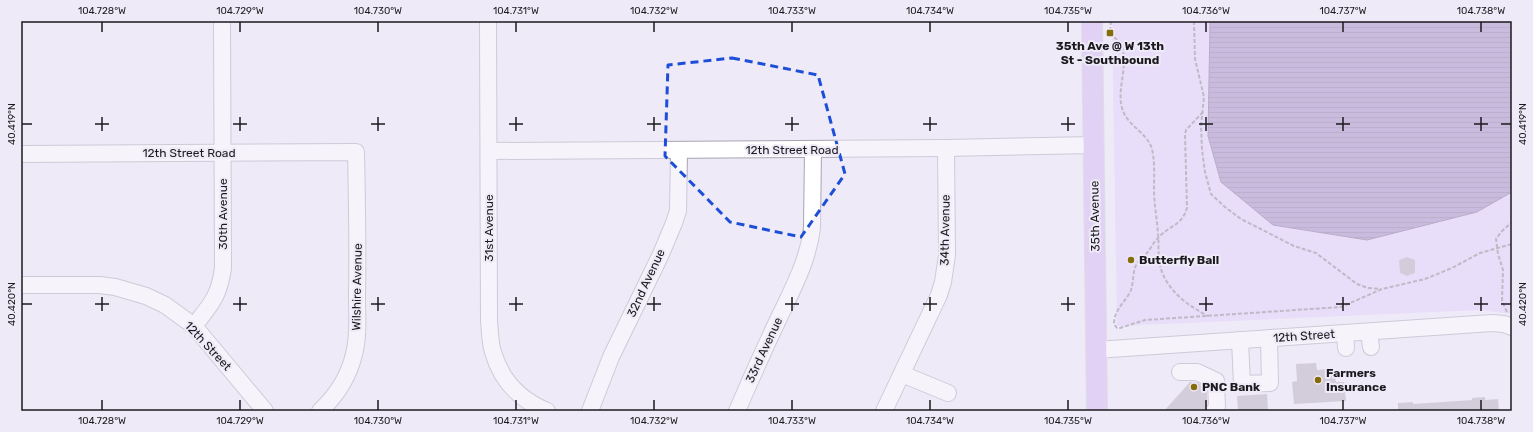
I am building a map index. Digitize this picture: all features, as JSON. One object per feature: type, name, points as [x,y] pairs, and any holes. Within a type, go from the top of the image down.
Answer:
[{"type":"main road","name":"35th Avenue","points":[[1092,21],[1097,411]]},
{"type":"street","name":"30th Avenue","points":[[194,326],[217,296],[223,268],[222,21]]},
{"type":"street","name":"31st Avenue","points":[[488,21],[489,321],[492,351],[504,378],[512,388],[526,400],[547,411]]},
{"type":"street","name":"12th Street Road","points":[[489,151],[813,150],[1094,145]]},
{"type":"street","name":"34th Avenue","points":[[884,411],[943,282],[947,255],[946,148]]},
{"type":"street","name":"33rd Avenue","points":[[737,411],[801,271],[811,241],[813,150]]},
{"type":"street","name":"32nd Avenue","points":[[590,411],[611,357],[661,254],[674,223],[678,211],[679,151]]},
{"type":"street","name":"12th Street Road","points":[[21,154],[356,152]]},
{"type":"street","name":"Wilshire Avenue","points":[[320,411],[336,394],[345,378],[354,354],[357,328],[358,287],[356,152]]},
{"type":"street","name":"12th Street","points":[[21,285],[100,285],[121,288],[146,296],[165,306],[194,326],[265,411]]},
{"type":"street","name":"12th Street","points":[[1096,350],[1269,338],[1345,341],[1510,321]]},
{"type":"street","points":[[1240,340],[1242,384],[1270,383],[1269,338]]},
{"type":"street","points":[[1180,372],[1197,372],[1216,381],[1217,407],[1214,411]]},
{"type":"street","points":[[902,374],[948,393]]},
{"type":"path","points":[[1111,21],[1110,33],[1119,43],[1122,50],[1122,110],[1126,117],[1141,131],[1149,142],[1152,150],[1154,163],[1154,200],[1159,236],[1159,259],[1161,271],[1168,285],[1189,306],[1209,316]]},
{"type":"path","points":[[1194,21],[1196,59],[1204,97],[1201,126],[1202,150],[1205,172],[1212,194],[1217,200],[1241,219],[1273,237],[1316,253],[1357,284],[1368,288],[1382,289]]},
{"type":"path","points":[[1203,112],[1186,130],[1185,135],[1187,208],[1185,214],[1181,221],[1159,236],[1146,255],[1138,261],[1135,267],[1132,287],[1129,295],[1121,303],[1114,320],[1114,324],[1117,328],[1145,320],[1341,307],[1382,289],[1425,280],[1480,253],[1512,244]]},
{"type":"path","points":[[1510,321],[1502,301],[1503,270],[1496,239],[1512,222]]},
{"type":"highlighted area","points":[[732,58],[818,75],[845,174],[801,237],[730,222],[665,156],[668,65]]},
{"type":"shaded area","points":[[1112,21],[1210,21],[1208,136],[1477,212],[1512,192],[1512,314],[1479,310],[1117,326]]},
{"type":"shaded area","points":[[1210,21],[1512,21],[1512,192],[1477,212],[1367,240],[1273,225],[1221,182],[1208,136]]},
{"type":"building","points":[[1407,257],[1415,260],[1415,273],[1407,276],[1400,273],[1399,260]]},
{"type":"building","points":[[1316,363],[1317,370],[1326,369],[1326,376],[1335,375],[1336,382],[1344,382],[1346,401],[1294,404],[1292,382],[1297,381],[1296,364]]},
{"type":"building","name":"PNC Bank","points":[[1190,382],[1200,384],[1207,390],[1207,404],[1205,411],[1164,411]]},
{"type":"building","points":[[1267,394],[1268,411],[1238,411],[1237,396]]},
{"type":"building","points":[[1485,397],[1485,400],[1498,399],[1499,411],[1398,411],[1398,403],[1413,402],[1413,404],[1472,400],[1472,398]]},
{"type":"place","name":"35th Ave @ W 13th St - Southbound","points":[[1110,33]]},
{"type":"place","name":"Butterfly Ball","points":[[1131,260]]},
{"type":"place","name":"Farmers Insurance","points":[[1318,380]]},
{"type":"place","name":"PNC Bank","points":[[1194,387]]}]
